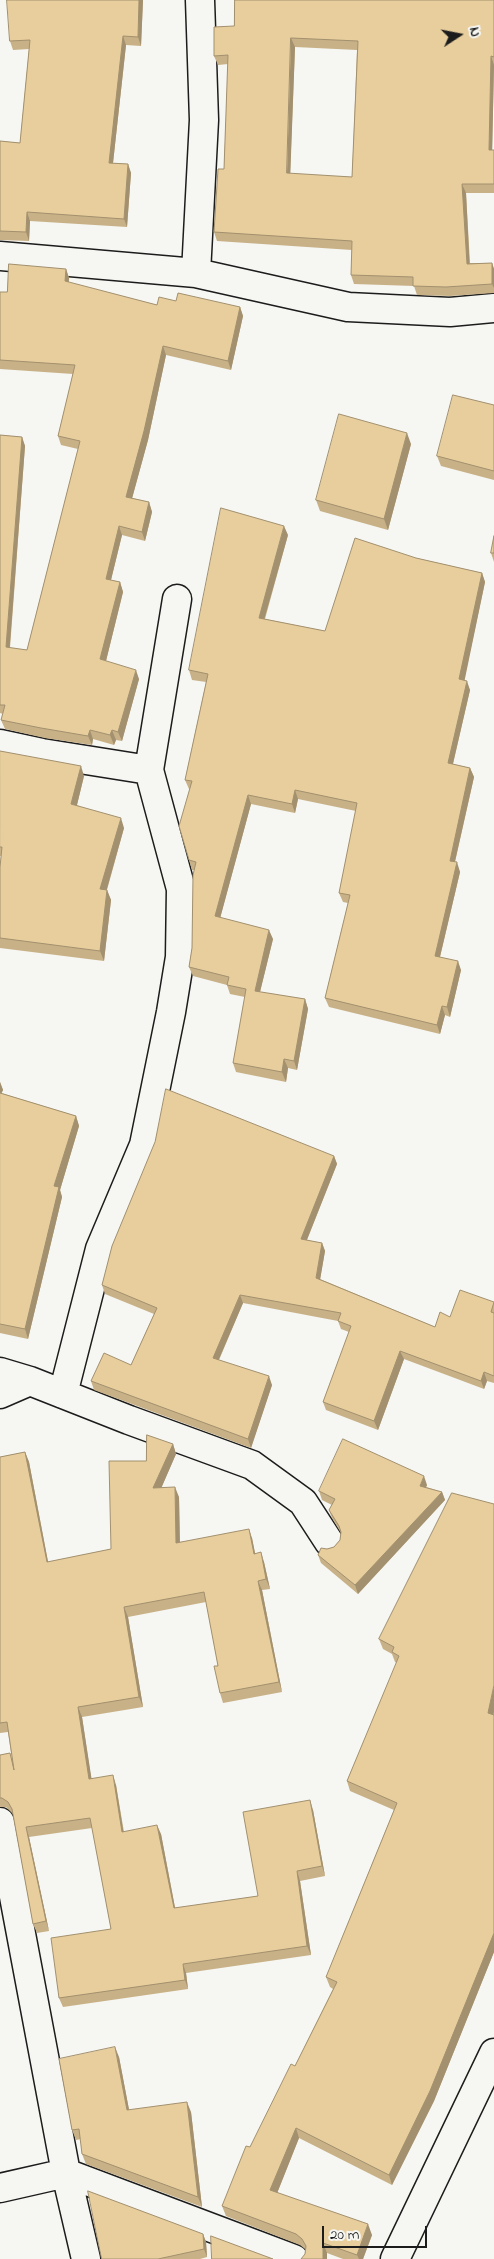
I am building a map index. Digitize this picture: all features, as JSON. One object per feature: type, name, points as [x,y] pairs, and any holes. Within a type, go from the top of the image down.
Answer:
[{"type":"street","points":[[196,274],[204,120],[200,0]]},
{"type":"street","points":[[0,256],[196,274],[348,307],[450,312],[494,308]]},
{"type":"street","points":[[63,1394],[100,1248],[144,1145],[171,1012],[180,957],[181,889],[149,770],[177,599]]},
{"type":"street","points":[[0,744],[42,753],[149,770]]},
{"type":"street","points":[[0,1372],[30,1381],[252,1465],[303,1502],[329,1542]]},
{"type":"street","points":[[0,1394],[30,1381]]},
{"type":"street","points":[[0,1822],[66,2173],[86,2259]]},
{"type":"street","points":[[395,2259],[494,2053]]},
{"type":"street","points":[[0,2188],[66,2173],[294,2259]]},
{"type":"building","points":[[7,0],[139,0],[138,37],[123,36],[109,163],[128,164],[124,219],[27,212],[26,232],[0,231],[0,141],[20,143],[30,40],[10,41]]},
{"type":"building","points":[[235,0],[494,0],[494,57],[491,56],[489,150],[494,150],[494,184],[462,184],[467,264],[492,263],[492,284],[446,287],[413,286],[413,277],[351,275],[352,241],[214,232],[218,169],[224,169],[228,55],[214,56],[214,27],[234,26]],"holes":[[[291,38],[358,41],[352,177],[287,173]]]},
{"type":"building","points":[[9,264],[66,269],[65,281],[157,305],[159,297],[176,301],[178,293],[240,307],[228,361],[163,346],[144,431],[126,497],[149,502],[142,532],[119,526],[106,579],[120,582],[100,659],[136,670],[118,732],[112,730],[110,735],[90,730],[88,736],[1,720],[5,705],[0,705],[0,435],[22,437],[6,647],[27,650],[80,441],[58,436],[75,365],[0,360],[0,292],[7,292]]},
{"type":"building","points":[[453,395],[494,405],[494,471],[437,456]]},
{"type":"building","points":[[339,414],[407,433],[384,519],[316,500]]},
{"type":"building","points":[[221,508],[284,526],[259,618],[325,631],[355,538],[416,558],[482,573],[459,679],[467,681],[448,763],[470,768],[450,861],[457,862],[435,956],[458,961],[447,1007],[442,1006],[437,1025],[325,998],[350,895],[339,893],[357,803],[295,790],[292,804],[248,795],[215,916],[269,930],[255,991],[305,999],[294,1061],[284,1059],[282,1072],[233,1063],[246,989],[227,985],[229,977],[189,967],[192,948],[193,875],[196,862],[189,860],[179,826],[192,781],[185,780],[208,674],[189,670]]},
{"type":"building","points":[[494,536],[494,553],[491,553]]},
{"type":"building","points":[[0,751],[81,766],[71,804],[121,818],[100,889],[107,890],[100,951],[0,938],[0,867],[2,847],[0,847]]},
{"type":"building","points":[[166,1089],[334,1156],[301,1239],[322,1243],[316,1278],[435,1327],[440,1312],[450,1317],[460,1290],[494,1302],[491,1312],[494,1313],[494,1376],[484,1372],[481,1381],[400,1351],[374,1421],[323,1402],[351,1326],[338,1321],[341,1313],[240,1295],[213,1358],[269,1376],[248,1439],[91,1381],[104,1353],[131,1365],[157,1308],[102,1285],[112,1246],[155,1142]]},
{"type":"building","points":[[0,1093],[76,1116],[54,1186],[59,1187],[25,1329],[0,1324]]},
{"type":"building","points":[[147,1435],[173,1444],[153,1488],[175,1487],[176,1543],[249,1529],[254,1554],[261,1552],[266,1579],[258,1581],[279,1682],[220,1693],[214,1666],[218,1666],[204,1592],[124,1607],[139,1697],[78,1707],[89,1779],[113,1775],[122,1832],[157,1825],[174,1908],[258,1896],[243,1812],[310,1800],[322,1866],[297,1871],[307,1946],[183,1964],[185,1980],[59,1998],[51,1938],[111,1929],[90,1818],[26,1827],[46,1921],[33,1924],[12,1809],[8,1802],[0,1798],[0,1755],[10,1753],[14,1770],[7,1722],[0,1723],[0,1457],[25,1452],[47,1562],[111,1549],[109,1461],[146,1461]]},
{"type":"building","points":[[343,1439],[424,1476],[420,1486],[442,1492],[355,1585],[318,1555],[321,1548],[334,1547],[340,1540],[341,1532],[339,1526],[329,1510],[335,1499],[319,1491]]},
{"type":"building","points":[[452,1493],[494,1504],[494,1685],[488,1713],[494,1715],[494,1933],[430,2091],[389,2175],[296,2128],[270,2190],[368,2224],[357,2255],[323,2243],[323,2259],[301,2259],[305,2254],[306,2246],[296,2234],[222,2206],[246,2146],[250,2147],[291,2064],[295,2066],[337,1982],[326,1977],[397,1803],[347,1781],[399,1656],[392,1652],[394,1647],[379,1639]]},
{"type":"building","points":[[115,2047],[127,2110],[187,2102],[198,2197],[82,2154],[79,2129],[72,2130],[59,2059]]},
{"type":"building","points":[[88,2191],[203,2234],[204,2249],[158,2259],[102,2259]]},
{"type":"building","points":[[211,2236],[273,2259],[212,2259]]}]
